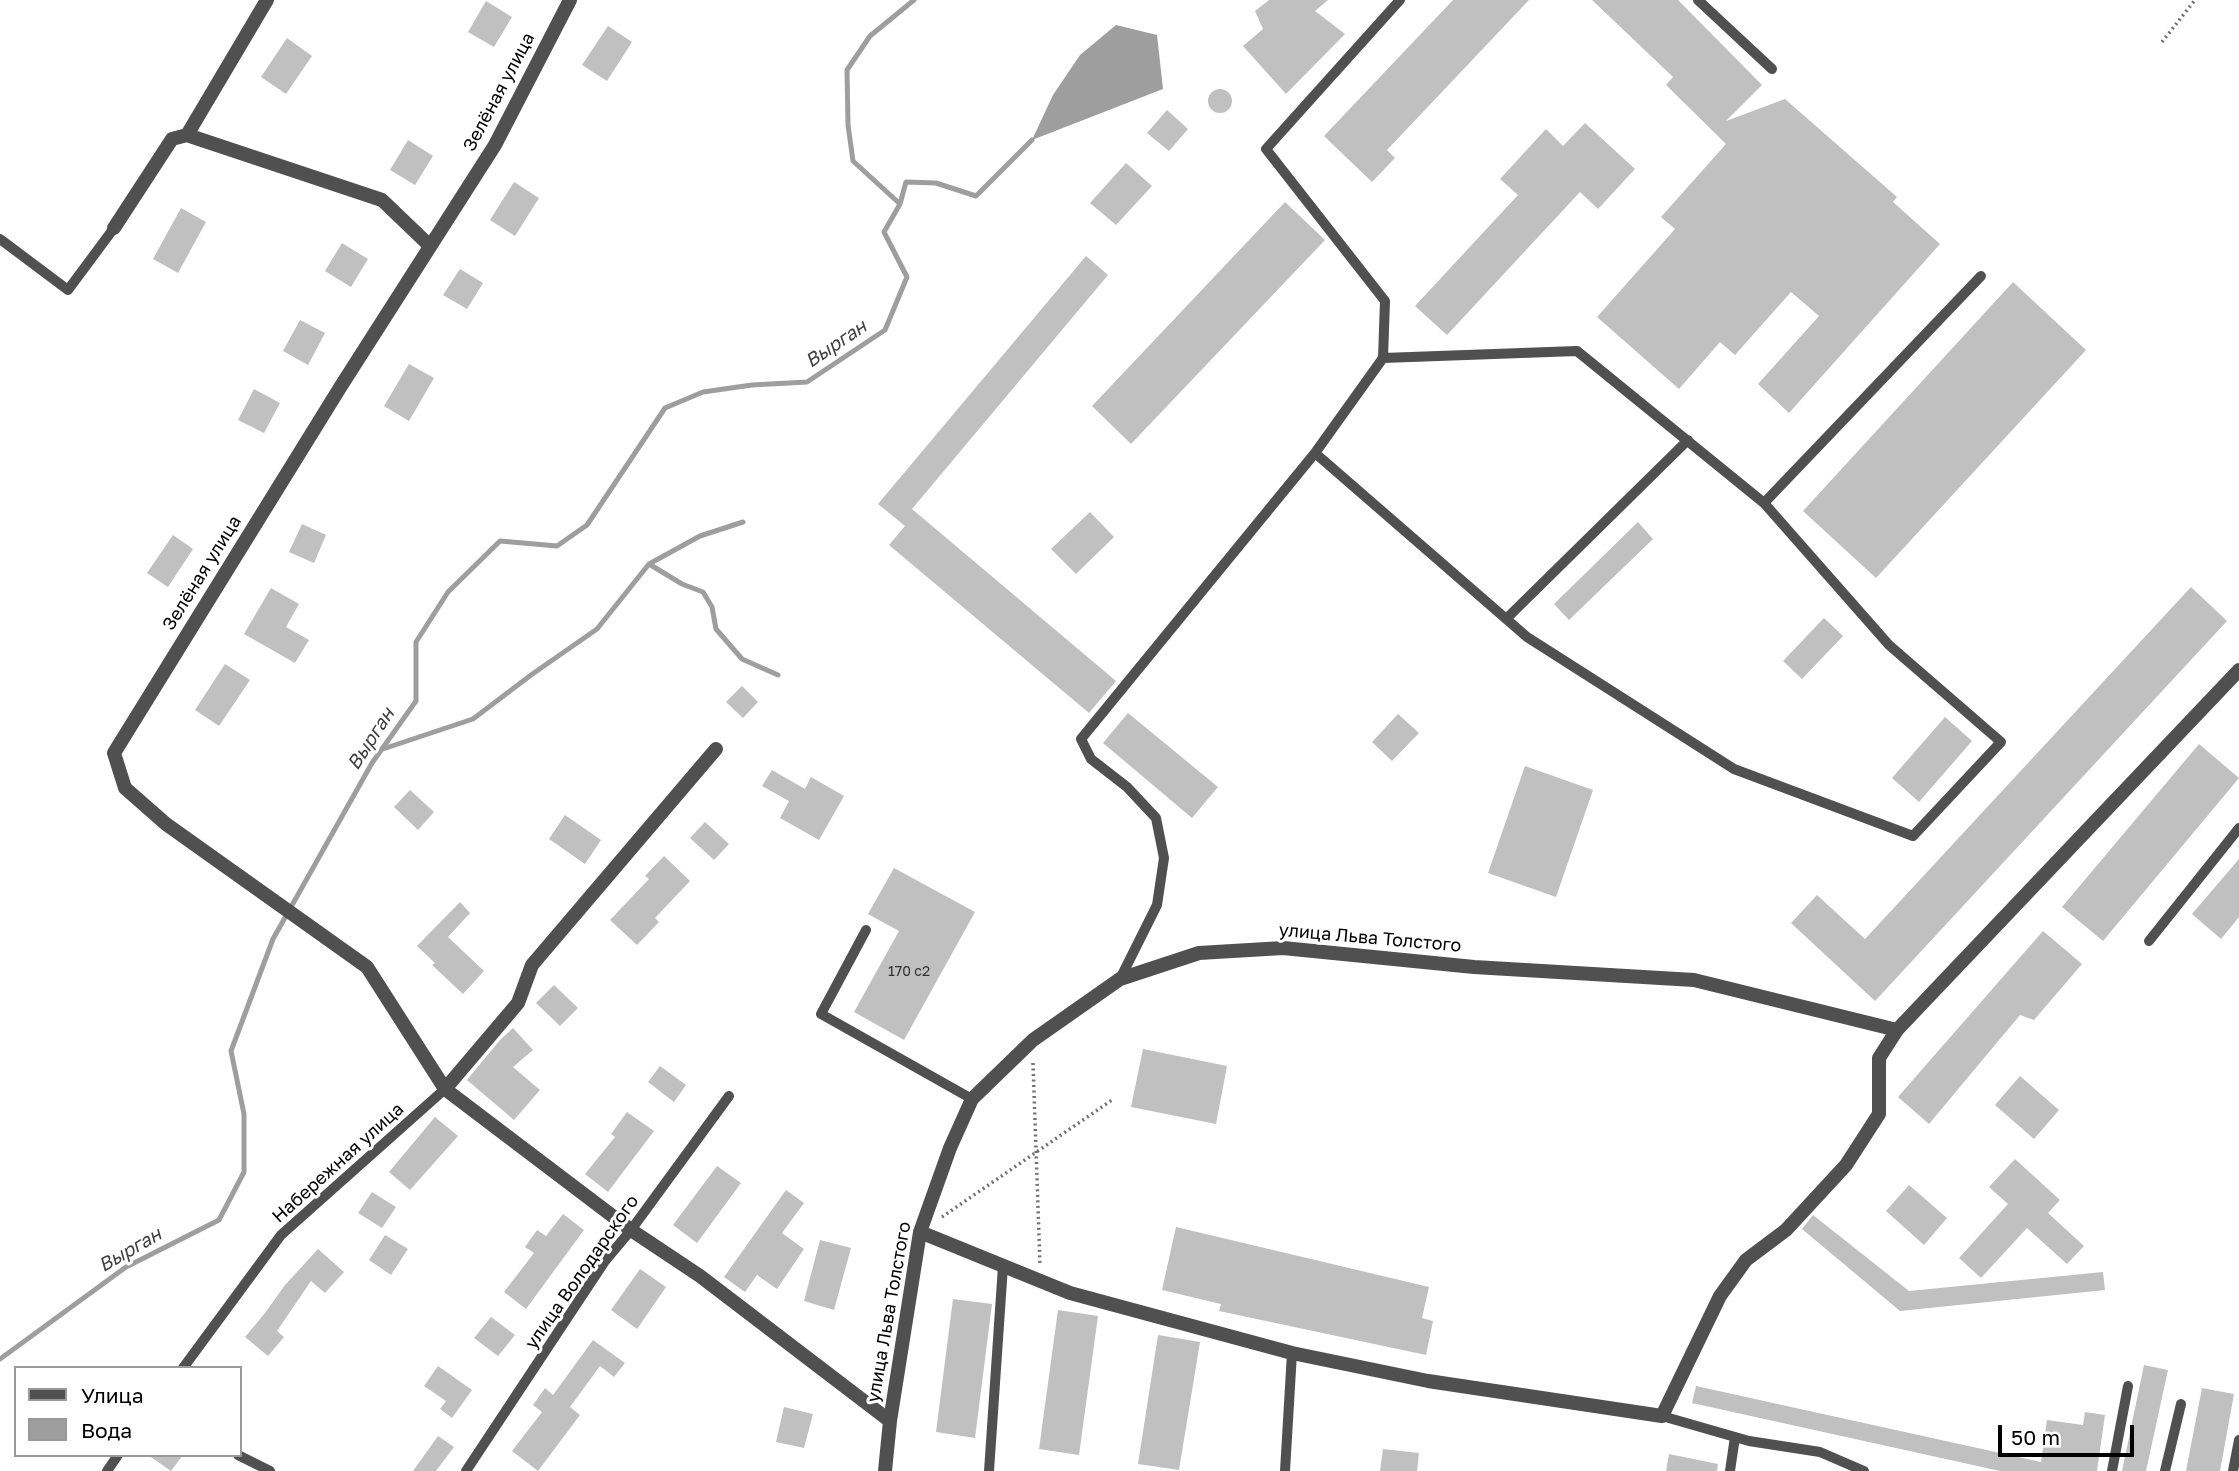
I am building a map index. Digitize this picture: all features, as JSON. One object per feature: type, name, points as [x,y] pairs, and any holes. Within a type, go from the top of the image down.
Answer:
[{"type":"street","points":[[187,135],[267,0]]},
{"type":"street","name":"Зелёная улица","points":[[445,1089],[367,967],[166,824],[125,788],[114,753],[495,145],[570,0]]},
{"type":"street","points":[[114,228],[172,139],[187,135],[382,200],[430,246]]},
{"type":"street","points":[[920,1232],[1070,1293],[1292,1353],[1429,1381],[1662,1416],[1720,1296],[1745,1260],[1786,1230],[1846,1166],[1879,1114],[1879,1058],[1897,1030],[2239,670]]},
{"type":"street","points":[[716,749],[532,965],[518,1003],[445,1089],[890,1421]]},
{"type":"street","name":"улица Льва Толстого","points":[[885,1471],[890,1421],[920,1232],[950,1147],[972,1099],[1033,1040],[1120,979],[1199,953],[1283,948],[1474,967],[1694,980],[1897,1030]]},
{"type":"lane","points":[[1120,979],[1157,905],[1164,858],[1156,818],[1127,787],[1091,759],[1081,739],[1315,453],[1383,358],[1385,301],[1266,149],[1400,0]]},
{"type":"lane","points":[[1698,0],[1772,69]]},
{"type":"lane","points":[[0,239],[68,290],[114,228]]},
{"type":"lane","points":[[1764,503],[1981,276]]},
{"type":"lane","points":[[1315,453],[1527,637],[1734,769],[1913,836],[2001,741],[1889,645],[1764,503],[1577,351],[1383,358]]},
{"type":"lane","points":[[1506,619],[1688,440]]},
{"type":"lane","points":[[2149,941],[2239,828]]},
{"type":"lane","points":[[866,930],[821,1014],[972,1099]]},
{"type":"lane","name":"Набережная улица","points":[[184,1366],[281,1235],[445,1089]]},
{"type":"lane","name":"улица Володарского","points":[[466,1471],[605,1261],[631,1230],[729,1096]]},
{"type":"lane","points":[[989,1471],[1003,1266]]},
{"type":"lane","points":[[1285,1471],[1292,1353]]},
{"type":"lane","points":[[2112,1471],[2128,1385]]},
{"type":"lane","points":[[2165,1471],[2181,1404]]},
{"type":"lane","points":[[1662,1416],[1735,1437],[1820,1452],[1864,1471]]},
{"type":"lane","points":[[1730,1471],[1735,1437]]},
{"type":"lane","points":[[2234,1471],[2239,1440]]},
{"type":"lane","points":[[242,1457],[270,1471]]},
{"type":"path","points":[[2161,41],[2194,0]]},
{"type":"path","points":[[1033,1040],[1041,1281]]},
{"type":"path","points":[[920,1232],[1112,1100]]},
{"type":"water","points":[[1116,25],[1157,35],[1163,89],[1032,140],[1053,95],[1080,55]]},
{"type":"building","points":[[1269,0],[1328,0],[1315,11],[1345,34],[1286,94],[1243,46],[1263,29],[1255,11]]},
{"type":"building","points":[[1453,0],[1529,0],[1387,150],[1395,158],[1372,182],[1324,136]]},
{"type":"building","points":[[1592,0],[1678,0],[1762,85],[1726,121],[1785,99],[1897,197],[1893,202],[1940,244],[1789,413],[1758,384],[1819,316],[1791,292],[1735,355],[1720,342],[1679,389],[1597,317],[1675,229],[1661,217],[1726,144],[1666,85],[1673,77]]},
{"type":"building","points":[[486,1],[512,17],[494,47],[468,32]]},
{"type":"building","points":[[608,26],[632,42],[607,81],[582,65]]},
{"type":"building","points":[[287,38],[312,56],[286,94],[261,77]]},
{"type":"building","points":[[1220,89],[1228,93],[1232,101],[1228,109],[1220,113],[1212,109],[1208,101],[1212,93]]},
{"type":"building","points":[[1167,110],[1188,129],[1169,151],[1147,133]]},
{"type":"building","points":[[1585,123],[1635,169],[1598,209],[1580,192],[1447,335],[1415,306],[1518,195],[1500,179],[1546,129],[1563,146]]},
{"type":"building","points":[[408,140],[433,156],[415,185],[390,170]]},
{"type":"building","points":[[1126,163],[1152,186],[1116,225],[1090,203]]},
{"type":"building","points":[[514,182],[539,198],[515,236],[490,220]]},
{"type":"building","points":[[1285,202],[1325,240],[1131,444],[1092,406]]},
{"type":"building","points":[[181,208],[206,222],[178,273],[153,259]]},
{"type":"building","points":[[342,243],[368,259],[351,287],[325,271]]},
{"type":"building","points":[[1086,256],[1108,275],[912,509],[1116,681],[1089,713],[889,545],[905,526],[878,504]]},
{"type":"building","points":[[460,269],[483,283],[467,309],[443,295]]},
{"type":"building","points":[[2013,282],[2086,350],[1876,578],[1803,511]]},
{"type":"building","points":[[300,320],[325,333],[308,365],[283,351]]},
{"type":"building","points":[[409,364],[434,378],[409,421],[384,406]]},
{"type":"building","points":[[254,389],[280,403],[264,433],[238,420]]},
{"type":"building","points":[[1090,512],[1114,537],[1076,574],[1051,549]]},
{"type":"building","points":[[1638,522],[1653,539],[1569,620],[1554,604]]},
{"type":"building","points":[[302,524],[326,535],[314,563],[289,552]]},
{"type":"building","points":[[173,535],[193,549],[168,587],[147,573]]},
{"type":"building","points":[[2191,587],[2227,621],[1875,1001],[1791,923],[1817,895],[1865,939]]},
{"type":"building","points":[[271,588],[299,604],[286,627],[309,640],[295,663],[244,634]]},
{"type":"building","points":[[1824,618],[1843,636],[1802,679],[1783,661]]},
{"type":"building","points":[[225,664],[250,680],[219,726],[195,710]]},
{"type":"building","points":[[742,686],[758,702],[743,718],[726,702]]},
{"type":"building","points":[[1128,713],[1218,787],[1192,818],[1103,743]]},
{"type":"building","points":[[1398,714],[1419,733],[1392,761],[1372,742]]},
{"type":"building","points":[[1945,717],[1972,741],[1919,802],[1892,778]]},
{"type":"building","points":[[2199,744],[2239,778],[2103,941],[2062,907]]},
{"type":"building","points":[[1525,766],[1593,790],[1556,897],[1488,873]]},
{"type":"building","points":[[772,770],[805,789],[811,777],[844,796],[819,840],[780,818],[789,801],[762,786]]},
{"type":"building","points":[[410,790],[434,812],[418,830],[394,807]]},
{"type":"building","points":[[565,815],[601,840],[585,864],[549,839]]},
{"type":"building","points":[[705,822],[729,844],[714,860],[690,838]]},
{"type":"building","points":[[664,856],[690,881],[655,918],[659,922],[637,945],[610,920],[649,879],[645,876]]},
{"type":"building","points":[[2239,859],[2239,917],[2221,939],[2192,914]]},
{"type":"building","points":[[894,868],[975,912],[904,1040],[854,1012],[899,931],[868,914]]},
{"type":"building","points":[[460,902],[470,913],[448,937],[484,971],[463,994],[432,965],[435,963],[417,946]]},
{"type":"building","points":[[2043,931],[2082,964],[2034,1020],[2020,1015],[1929,1124],[1898,1097]]},
{"type":"building","points":[[554,985],[578,1008],[560,1026],[536,1003]]},
{"type":"building","points":[[513,1028],[533,1050],[513,1067],[540,1090],[514,1120],[467,1080]]},
{"type":"building","points":[[1143,1049],[1227,1066],[1216,1124],[1131,1107]]},
{"type":"building","points":[[660,1066],[686,1085],[674,1102],[648,1082]]},
{"type":"building","points":[[2020,1076],[2059,1110],[2034,1139],[1995,1105]]},
{"type":"building","points":[[627,1112],[654,1131],[608,1192],[585,1174],[615,1137],[611,1134]]},
{"type":"building","points":[[435,1117],[458,1136],[410,1190],[389,1172]]},
{"type":"building","points":[[2015,1159],[2060,1200],[2048,1213],[2084,1246],[2067,1264],[2027,1228],[1981,1278],[1959,1258],[2008,1204],[1989,1187]]},
{"type":"building","points":[[717,1166],[741,1183],[697,1243],[673,1225]]},
{"type":"building","points":[[1909,1185],[1947,1218],[1924,1245],[1886,1211]]},
{"type":"building","points":[[786,1190],[804,1203],[782,1233],[804,1249],[777,1289],[757,1275],[745,1292],[724,1277]]},
{"type":"building","points":[[372,1192],[396,1207],[382,1228],[358,1213]]},
{"type":"building","points":[[563,1214],[584,1230],[526,1309],[504,1292],[534,1253],[525,1247],[537,1230],[546,1236]]},
{"type":"building","points":[[1813,1215],[1909,1291],[2103,1272],[2105,1290],[1900,1311],[1802,1229]]},
{"type":"building","points":[[1176,1227],[1429,1287],[1422,1318],[1433,1321],[1426,1355],[1219,1311],[1221,1304],[1162,1290]]},
{"type":"building","points":[[385,1235],[408,1249],[391,1275],[369,1260]]},
{"type":"building","points":[[820,1240],[851,1248],[834,1310],[804,1301]]},
{"type":"building","points":[[318,1249],[344,1272],[325,1293],[311,1281],[277,1331],[284,1337],[268,1356],[245,1337],[285,1285]]},
{"type":"building","points":[[640,1269],[666,1287],[637,1329],[611,1310]]},
{"type":"building","points":[[953,1299],[992,1304],[975,1438],[936,1432]]},
{"type":"building","points":[[1058,1310],[1098,1316],[1079,1455],[1039,1449]]},
{"type":"building","points":[[491,1317],[515,1335],[498,1356],[474,1338]]},
{"type":"building","points":[[1158,1335],[1200,1342],[1179,1470],[1138,1464]]},
{"type":"building","points":[[593,1340],[625,1363],[614,1377],[600,1366],[570,1407],[580,1415],[538,1471],[512,1451],[542,1412],[533,1405],[545,1388],[553,1395]]},
{"type":"building","points":[[2144,1365],[2168,1370],[2146,1471],[2122,1471]]},
{"type":"building","points":[[438,1366],[472,1390],[452,1418],[440,1409],[446,1401],[424,1386]]},
{"type":"building","points":[[1696,1386],[2041,1462],[2047,1420],[2083,1425],[2085,1412],[2105,1415],[2097,1471],[2000,1471],[1692,1403]]},
{"type":"building","points":[[2202,1388],[2234,1394],[2220,1471],[2186,1471]]},
{"type":"building","points":[[784,1407],[813,1414],[804,1448],[776,1442]]},
{"type":"building","points":[[438,1436],[454,1447],[436,1471],[413,1471]]},
{"type":"building","points":[[1383,1449],[1419,1453],[1417,1471],[1380,1471]]},
{"type":"building","points":[[1669,1454],[1718,1464],[1717,1471],[1666,1471]]},
{"type":"building","points":[[151,1457],[182,1457],[171,1471]]},
{"type":"waterway","name":"Вырган","points":[[0,1359],[126,1267],[219,1220],[244,1172],[244,1114],[231,1051],[273,939],[372,763],[416,701],[416,642],[448,592],[500,541],[557,546],[587,525],[665,408],[703,392],[752,385],[807,382],[885,330],[907,277],[884,232],[900,204],[853,161],[848,125],[847,70],[870,36],[914,0]]},
{"type":"waterway","points":[[900,204],[906,182],[936,183],[976,196],[1032,140]]},
{"type":"waterway","points":[[383,749],[473,719],[597,629],[649,564],[700,536],[743,522]]},
{"type":"waterway","points":[[649,564],[682,584],[703,592],[712,607],[716,629],[742,659],[778,675]]}]
